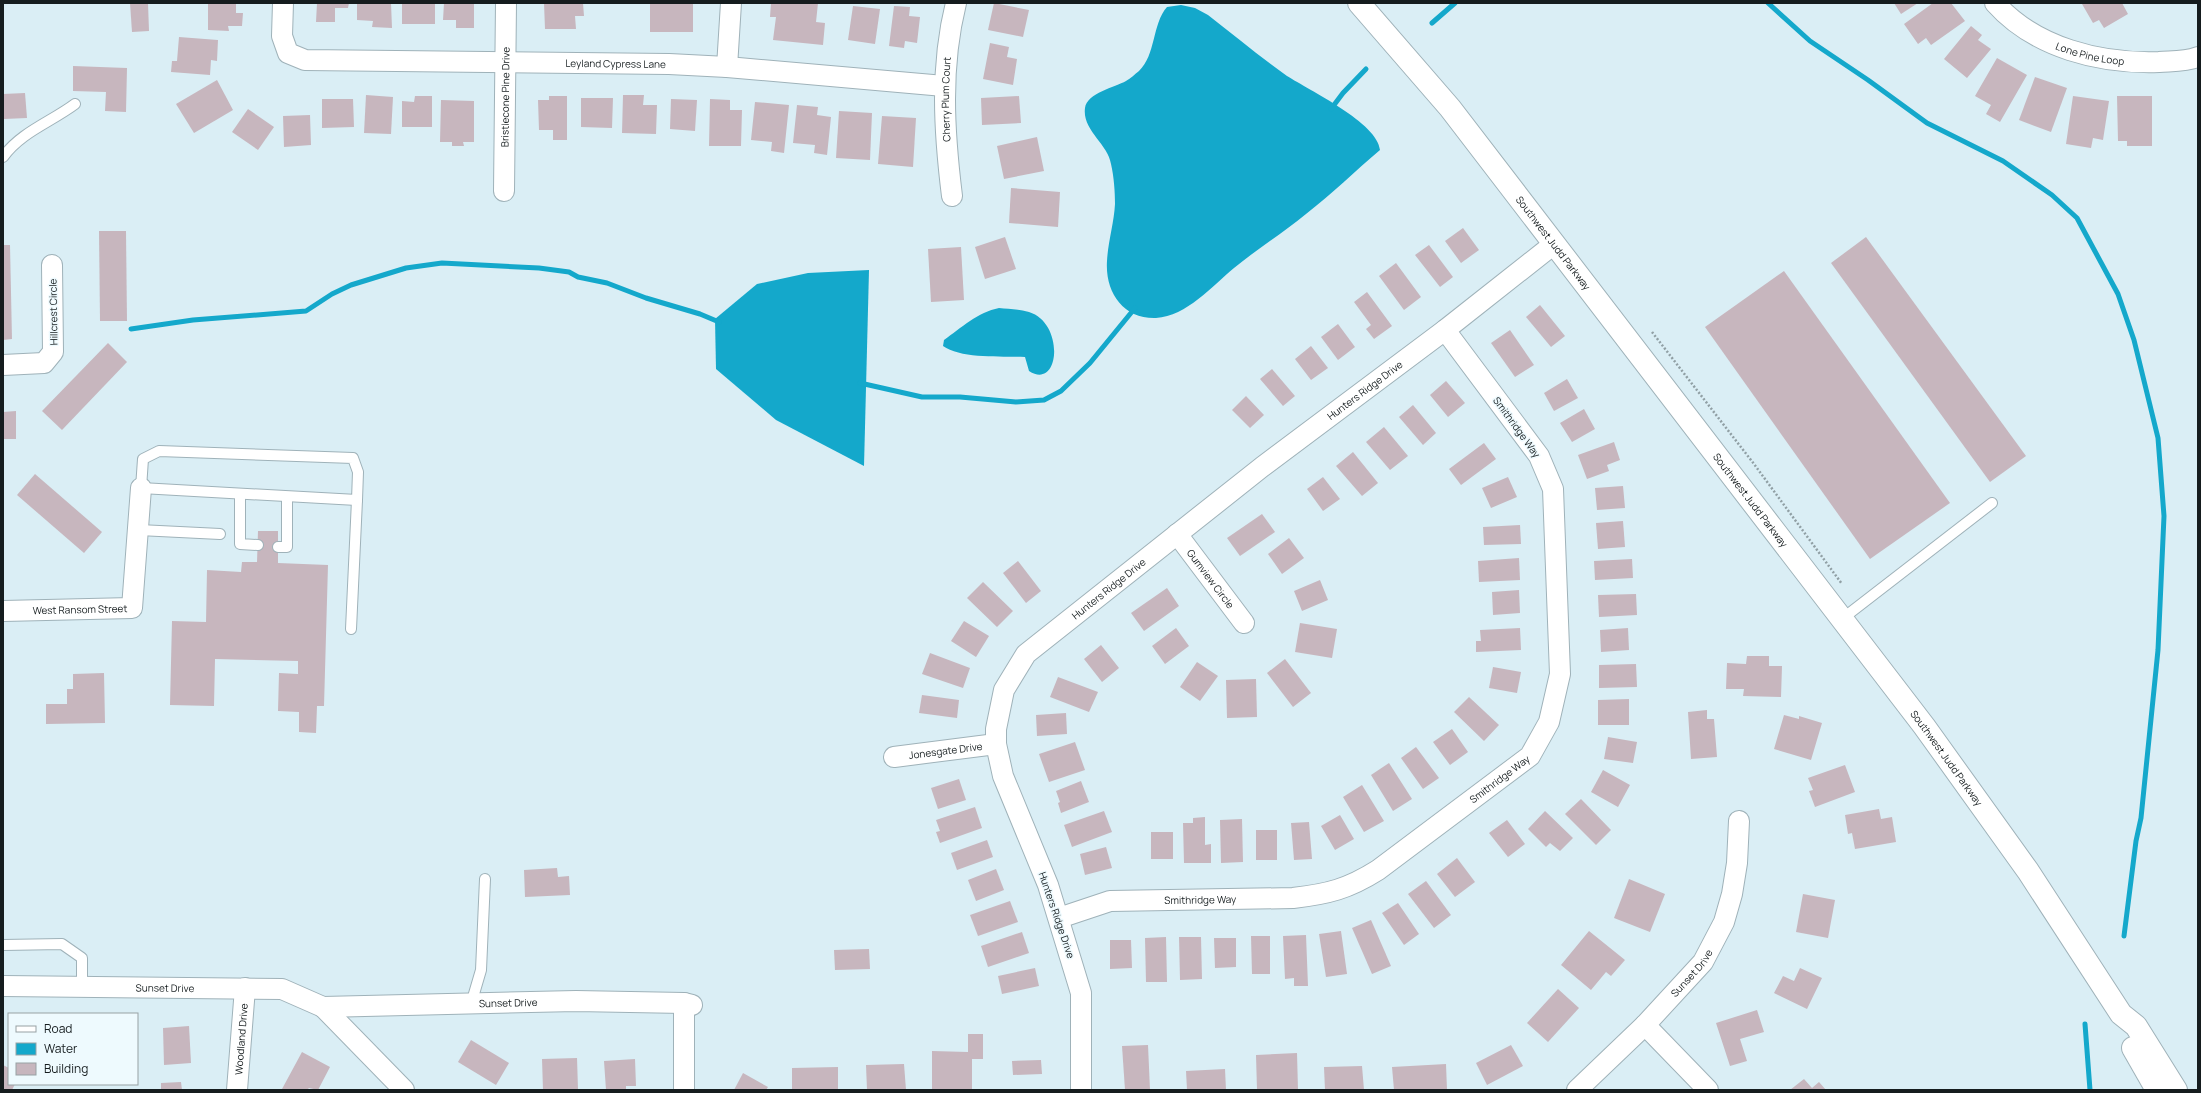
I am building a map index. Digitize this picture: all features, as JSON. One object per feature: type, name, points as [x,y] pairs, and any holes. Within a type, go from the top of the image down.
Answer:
[{"type":"highway","name":"Southwest Judd Parkway","points":[[1359,3],[1450,108],[1842,618],[1974,793],[2044,895],[2121,1014],[2136,1026],[2176,1090]]},
{"type":"highway","name":"Southwest Judd Parkway","points":[[2121,1014],[2123,1031],[2157,1090]]},
{"type":"street","name":"Leyland Cypress Lane","points":[[283,3],[282,36],[288,52],[304,60],[324,62],[611,62],[727,67],[944,86]]},
{"type":"street","name":"Bristlecone Pine Drive","points":[[504,191],[506,3]]},
{"type":"street","points":[[727,67],[732,3]]},
{"type":"street","name":"Cherry Plum Court","points":[[952,196],[947,146],[944,86],[947,52],[956,3]]},
{"type":"street","name":"Lone Pine Loop","points":[[1995,3],[2003,13],[2041,38],[2084,56],[2132,63],[2188,61],[2198,57]]},
{"type":"street","name":"Hunters Ridge Drive","points":[[1082,1090],[1080,993],[1048,886],[1003,776],[996,744],[996,730],[1004,690],[1026,654],[1262,467],[1445,330],[1554,244]]},
{"type":"street","name":"Hillcrest Circle","points":[[3,365],[44,363],[53,352],[52,265]]},
{"type":"street","name":"Smithridge Way","points":[[1058,918],[1110,901],[1293,898],[1323,895],[1356,884],[1378,870],[1530,756],[1549,722],[1560,674],[1553,489],[1539,456],[1445,330]]},
{"type":"street","name":"West Ransom Street","points":[[3,611],[132,608],[141,488]]},
{"type":"street","name":"Gumview Circle","points":[[1177,534],[1244,623]]},
{"type":"street","name":"Jonesgate Drive","points":[[894,757],[996,744]]},
{"type":"street","name":"Sunset Drive","points":[[1577,1090],[1645,1025],[1703,962],[1724,922],[1738,863],[1739,821]]},
{"type":"street","name":"Sunset Drive","points":[[3,986],[282,989],[323,1007],[404,1090]]},
{"type":"street","name":"Woodland Drive","points":[[238,1090],[245,988]]},
{"type":"street","name":"Sunset Drive","points":[[323,1007],[576,1001],[688,1004],[684,1090]]},
{"type":"street","points":[[1645,1025],[1708,1090]]},
{"type":"lane","points":[[3,157],[20,138],[57,118],[75,104]]},
{"type":"lane","points":[[351,629],[357,500],[358,472],[353,458],[159,451],[143,459],[141,488],[240,495],[357,500]]},
{"type":"lane","points":[[240,495],[240,544],[258,545]]},
{"type":"lane","points":[[278,547],[287,547],[287,497]]},
{"type":"lane","points":[[1842,618],[1992,503]]},
{"type":"lane","points":[[139,530],[220,534]]},
{"type":"lane","points":[[471,1004],[481,970],[485,879]]},
{"type":"lane","points":[[3,945],[62,944],[82,958],[82,987]]},
{"type":"path","points":[[1652,332],[1745,452],[1844,587]]},
{"type":"water","points":[[1181,5],[1195,8],[1208,15],[1287,76],[1326,98],[1355,118],[1368,129],[1376,140],[1380,150],[1316,206],[1243,261],[1189,306],[1167,316],[1156,318],[1144,317],[1125,309],[1118,302],[1109,283],[1107,261],[1115,204],[1113,174],[1109,157],[1087,123],[1085,108],[1087,103],[1096,94],[1126,81],[1139,71],[1148,57],[1162,14],[1167,7]]},
{"type":"water","points":[[869,270],[864,466],[776,420],[716,369],[715,319],[757,284],[808,273]]},
{"type":"water","points":[[999,308],[1029,312],[1041,319],[1049,329],[1053,341],[1054,353],[1052,364],[1047,372],[1039,375],[1029,371],[1025,357],[971,355],[960,353],[943,346],[944,340],[970,321],[984,313]]},
{"type":"building","points":[[130,3],[148,3],[149,31],[132,32]]},
{"type":"building","points":[[208,3],[236,3],[236,13],[243,13],[242,26],[228,26],[229,31],[208,30]]},
{"type":"building","points":[[317,3],[349,3],[348,8],[335,8],[335,22],[316,22]]},
{"type":"building","points":[[357,3],[391,3],[392,28],[372,27],[373,21],[357,20]]},
{"type":"building","points":[[402,3],[435,3],[435,24],[402,24]]},
{"type":"building","points":[[444,3],[474,3],[474,28],[456,28],[456,20],[443,20]]},
{"type":"building","points":[[544,3],[583,3],[584,16],[575,16],[576,29],[545,29]]},
{"type":"building","points":[[650,3],[693,3],[693,32],[650,32]]},
{"type":"building","points":[[771,3],[818,3],[816,22],[825,23],[823,45],[773,40],[776,17],[770,17]]},
{"type":"building","points":[[994,3],[1029,10],[1023,37],[988,30]]},
{"type":"building","points":[[1894,3],[1918,3],[1901,14]]},
{"type":"building","points":[[1933,3],[1951,3],[1965,21],[1931,45],[1926,38],[1918,44],[1904,24]]},
{"type":"building","points":[[2122,3],[2128,14],[2104,28],[2099,20],[2093,23],[2082,4]]},
{"type":"building","points":[[853,6],[880,9],[875,44],[848,40]]},
{"type":"building","points":[[894,6],[910,7],[909,16],[920,17],[917,43],[905,41],[904,48],[889,46]]},
{"type":"building","points":[[1971,26],[1982,35],[1978,40],[1991,49],[1967,78],[1944,59]]},
{"type":"building","points":[[179,37],[218,40],[217,61],[211,60],[210,75],[171,72],[172,61],[177,61]]},
{"type":"building","points":[[990,43],[1009,47],[1007,57],[1017,59],[1013,85],[983,79]]},
{"type":"building","points":[[1997,58],[2027,75],[2000,122],[1986,114],[1991,105],[1975,96]]},
{"type":"building","points":[[73,66],[127,68],[126,112],[105,111],[106,92],[73,91]]},
{"type":"building","points":[[2035,77],[2067,88],[2051,132],[2019,120]]},
{"type":"building","points":[[217,80],[233,110],[194,133],[176,104]]},
{"type":"building","points":[[25,93],[27,118],[4,119],[3,94]]},
{"type":"building","points":[[366,95],[393,97],[391,134],[364,133]]},
{"type":"building","points":[[623,95],[644,95],[643,105],[657,105],[656,134],[622,133]]},
{"type":"building","points":[[415,96],[432,96],[432,127],[402,127],[402,101],[414,102]]},
{"type":"building","points":[[549,96],[567,96],[567,140],[553,140],[553,130],[539,130],[538,100],[549,100]]},
{"type":"building","points":[[1019,96],[1021,123],[982,125],[981,98]]},
{"type":"building","points":[[2073,96],[2109,101],[2103,140],[2093,138],[2091,148],[2066,144]]},
{"type":"building","points":[[2117,96],[2152,96],[2152,146],[2127,146],[2127,141],[2118,141]]},
{"type":"building","points":[[581,98],[613,98],[612,128],[581,127]]},
{"type":"building","points":[[322,99],[353,99],[354,127],[322,128]]},
{"type":"building","points":[[671,99],[697,100],[695,131],[670,129]]},
{"type":"building","points":[[710,99],[730,100],[730,110],[742,110],[741,146],[709,146]]},
{"type":"building","points":[[441,100],[474,101],[474,142],[463,142],[464,146],[452,146],[452,142],[440,142]]},
{"type":"building","points":[[755,102],[789,105],[784,153],[771,151],[772,142],[751,140]]},
{"type":"building","points":[[797,105],[818,107],[817,115],[831,117],[827,155],[814,153],[815,145],[793,143]]},
{"type":"building","points":[[248,109],[274,127],[258,150],[232,132]]},
{"type":"building","points":[[839,111],[872,113],[870,160],[836,158]]},
{"type":"building","points":[[310,115],[311,145],[284,147],[283,116]]},
{"type":"building","points":[[882,116],[916,118],[913,167],[878,164]]},
{"type":"building","points":[[1037,137],[1044,171],[1004,179],[997,146]]},
{"type":"building","points":[[1011,188],[1060,192],[1058,227],[1009,223]]},
{"type":"building","points":[[1463,228],[1479,250],[1461,263],[1445,241]]},
{"type":"building","points":[[99,231],[126,231],[127,321],[100,321]]},
{"type":"building","points":[[1005,237],[1016,269],[985,279],[975,247]]},
{"type":"building","points":[[1866,237],[2026,456],[1990,482],[1831,263]]},
{"type":"building","points":[[3,245],[10,245],[12,339],[3,340]]},
{"type":"building","points":[[1429,245],[1453,277],[1440,287],[1415,255]]},
{"type":"building","points":[[961,247],[964,300],[931,302],[928,249]]},
{"type":"building","points":[[1396,263],[1421,297],[1404,310],[1379,276]]},
{"type":"building","points":[[1784,271],[1950,503],[1870,559],[1705,327]]},
{"type":"building","points":[[1367,292],[1392,326],[1374,339],[1366,329],[1371,325],[1354,302]]},
{"type":"building","points":[[1540,305],[1565,336],[1551,347],[1526,317]]},
{"type":"building","points":[[1338,324],[1355,347],[1338,360],[1321,337]]},
{"type":"building","points":[[1510,330],[1534,365],[1515,377],[1491,343]]},
{"type":"building","points":[[108,343],[127,362],[62,430],[42,411]]},
{"type":"building","points":[[1311,346],[1328,368],[1311,380],[1295,359]]},
{"type":"building","points":[[1272,369],[1295,396],[1283,406],[1260,379]]},
{"type":"building","points":[[1567,379],[1578,398],[1554,411],[1544,393]]},
{"type":"building","points":[[1446,381],[1465,403],[1448,417],[1430,395]]},
{"type":"building","points":[[1246,396],[1264,415],[1250,428],[1232,410]]},
{"type":"building","points":[[1413,405],[1436,433],[1423,445],[1399,417]]},
{"type":"building","points":[[1584,409],[1595,429],[1572,442],[1560,423]]},
{"type":"building","points":[[16,411],[16,439],[3,439],[3,412]]},
{"type":"building","points":[[1384,427],[1408,456],[1390,470],[1366,442]]},
{"type":"building","points":[[1614,442],[1620,460],[1607,465],[1609,471],[1587,479],[1578,455]]},
{"type":"building","points":[[1484,443],[1496,459],[1461,485],[1449,469]]},
{"type":"building","points":[[1353,452],[1378,483],[1362,496],[1336,466]]},
{"type":"building","points":[[35,474],[102,532],[84,553],[17,495]]},
{"type":"building","points":[[1323,477],[1340,499],[1323,511],[1307,489]]},
{"type":"building","points":[[1508,477],[1517,497],[1491,508],[1482,488]]},
{"type":"building","points":[[1623,486],[1625,508],[1597,510],[1595,488]]},
{"type":"building","points":[[1262,514],[1275,532],[1240,556],[1227,538]]},
{"type":"building","points":[[1623,521],[1625,547],[1598,549],[1596,523]]},
{"type":"building","points":[[1520,525],[1521,544],[1484,545],[1483,527]]},
{"type":"building","points":[[258,531],[278,531],[278,563],[328,565],[324,706],[317,706],[316,733],[299,732],[299,712],[278,711],[279,673],[298,674],[298,661],[215,659],[214,706],[170,705],[172,621],[206,622],[207,570],[241,572],[242,562],[257,562]]},
{"type":"building","points":[[1289,538],[1304,558],[1282,574],[1268,554]]},
{"type":"building","points":[[1519,558],[1520,580],[1479,582],[1478,561]]},
{"type":"building","points":[[1632,559],[1633,578],[1595,580],[1594,561]]},
{"type":"building","points":[[1018,561],[1041,591],[1026,603],[1003,573]]},
{"type":"building","points":[[1320,580],[1328,600],[1302,611],[1294,591]]},
{"type":"building","points":[[983,582],[1013,611],[997,627],[967,598]]},
{"type":"building","points":[[1167,588],[1179,606],[1144,631],[1131,613]]},
{"type":"building","points":[[1519,590],[1520,613],[1493,615],[1492,592]]},
{"type":"building","points":[[1636,594],[1637,615],[1599,617],[1598,595]]},
{"type":"building","points":[[964,621],[989,636],[976,657],[951,641]]},
{"type":"building","points":[[1300,623],[1337,629],[1332,658],[1295,652]]},
{"type":"building","points":[[1176,628],[1189,646],[1165,664],[1152,646]]},
{"type":"building","points":[[1520,628],[1521,650],[1476,652],[1476,641],[1481,641],[1480,630]]},
{"type":"building","points":[[1628,628],[1629,650],[1601,652],[1600,630]]},
{"type":"building","points":[[1101,645],[1119,668],[1102,682],[1084,659]]},
{"type":"building","points":[[930,653],[970,668],[963,688],[922,674]]},
{"type":"building","points":[[1747,656],[1769,656],[1769,666],[1782,666],[1781,697],[1743,696],[1744,689],[1726,689],[1727,663],[1746,664]]},
{"type":"building","points":[[1285,659],[1311,693],[1293,707],[1267,673]]},
{"type":"building","points":[[1197,662],[1218,676],[1200,701],[1180,687]]},
{"type":"building","points":[[1636,664],[1637,687],[1599,688],[1599,665]]},
{"type":"building","points":[[1493,667],[1521,672],[1517,693],[1489,688]]},
{"type":"building","points":[[104,673],[105,723],[46,724],[46,704],[67,704],[67,689],[73,689],[73,674]]},
{"type":"building","points":[[1058,677],[1098,692],[1089,712],[1050,697]]},
{"type":"building","points":[[1256,679],[1257,717],[1227,718],[1226,680]]},
{"type":"building","points":[[922,695],[959,700],[957,718],[919,713]]},
{"type":"building","points":[[1469,697],[1499,725],[1484,741],[1454,712]]},
{"type":"building","points":[[1629,699],[1629,725],[1598,725],[1598,700]]},
{"type":"building","points":[[1707,710],[1707,719],[1714,719],[1717,757],[1691,759],[1688,712]]},
{"type":"building","points":[[1066,713],[1067,734],[1037,736],[1036,715]]},
{"type":"building","points":[[1784,715],[1799,719],[1799,716],[1822,723],[1811,760],[1774,749]]},
{"type":"building","points":[[1452,729],[1468,752],[1450,765],[1433,742]]},
{"type":"building","points":[[1608,737],[1637,742],[1633,763],[1604,759]]},
{"type":"building","points":[[1075,742],[1085,770],[1049,782],[1039,754]]},
{"type":"building","points":[[1416,747],[1439,778],[1423,789],[1401,758]]},
{"type":"building","points":[[1389,763],[1412,799],[1393,811],[1371,775]]},
{"type":"building","points":[[1845,765],[1855,792],[1815,807],[1809,791],[1813,790],[1808,778]]},
{"type":"building","points":[[1603,770],[1630,785],[1618,807],[1591,792]]},
{"type":"building","points":[[959,779],[966,800],[938,809],[931,788]]},
{"type":"building","points":[[1081,781],[1089,802],[1061,813],[1058,803],[1060,802],[1056,791]]},
{"type":"building","points":[[1362,785],[1384,821],[1364,832],[1343,797]]},
{"type":"building","points":[[1581,799],[1611,830],[1596,845],[1565,814]]},
{"type":"building","points":[[975,807],[982,828],[940,843],[936,832],[940,831],[936,820]]},
{"type":"building","points":[[1879,809],[1881,819],[1892,817],[1896,842],[1855,849],[1852,833],[1848,834],[1845,815]]},
{"type":"building","points":[[1104,811],[1112,832],[1072,847],[1064,825]]},
{"type":"building","points":[[1545,811],[1573,838],[1560,851],[1550,843],[1546,847],[1528,829]]},
{"type":"building","points":[[1340,815],[1354,839],[1335,850],[1321,826]]},
{"type":"building","points":[[1205,817],[1205,845],[1211,844],[1211,863],[1184,863],[1183,823],[1193,823],[1193,818]]},
{"type":"building","points":[[1242,819],[1243,862],[1221,863],[1220,820]]},
{"type":"building","points":[[1507,820],[1525,844],[1508,857],[1489,833]]},
{"type":"building","points":[[1309,822],[1312,859],[1294,860],[1291,823]]},
{"type":"building","points":[[1256,830],[1277,830],[1277,860],[1256,860]]},
{"type":"building","points":[[1151,832],[1173,832],[1173,859],[1151,859]]},
{"type":"building","points":[[987,840],[993,857],[957,870],[951,853]]},
{"type":"building","points":[[1106,847],[1112,868],[1085,875],[1080,854]]},
{"type":"building","points":[[1457,858],[1475,882],[1455,897],[1437,874]]},
{"type":"building","points":[[557,868],[558,877],[569,876],[570,895],[525,897],[524,870]]},
{"type":"building","points":[[996,869],[1004,890],[976,901],[968,880]]},
{"type":"building","points":[[1629,879],[1665,894],[1650,932],[1614,918]]},
{"type":"building","points":[[1426,881],[1451,915],[1434,928],[1408,894]]},
{"type":"building","points":[[1803,894],[1835,900],[1828,938],[1796,932]]},
{"type":"building","points":[[1010,901],[1018,922],[978,936],[970,915]]},
{"type":"building","points":[[1398,903],[1419,934],[1404,945],[1382,913]]},
{"type":"building","points":[[1371,920],[1391,966],[1372,974],[1352,928]]},
{"type":"building","points":[[1341,931],[1347,974],[1326,977],[1319,934]]},
{"type":"building","points":[[1589,931],[1625,960],[1611,976],[1606,972],[1591,990],[1561,965]]},
{"type":"building","points":[[1022,932],[1029,953],[988,967],[981,946]]},
{"type":"building","points":[[1306,935],[1308,986],[1294,986],[1294,978],[1285,979],[1283,936]]},
{"type":"building","points":[[1251,936],[1270,936],[1270,974],[1252,974]]},
{"type":"building","points":[[1166,937],[1167,982],[1146,982],[1145,938]]},
{"type":"building","points":[[1179,937],[1201,937],[1202,979],[1180,980]]},
{"type":"building","points":[[1214,938],[1236,938],[1236,967],[1215,968]]},
{"type":"building","points":[[1110,940],[1131,940],[1132,968],[1110,969]]},
{"type":"building","points":[[869,949],[870,969],[835,970],[834,950]]},
{"type":"building","points":[[1035,968],[1039,986],[1002,994],[998,976]]},
{"type":"building","points":[[1800,968],[1822,978],[1807,1009],[1774,993],[1783,976],[1794,981]]},
{"type":"building","points":[[1558,989],[1579,1008],[1548,1042],[1527,1023]]},
{"type":"building","points":[[1757,1010],[1764,1032],[1740,1039],[1747,1061],[1730,1066],[1716,1023]]},
{"type":"building","points":[[189,1026],[191,1063],[164,1065],[163,1028]]},
{"type":"building","points":[[968,1034],[983,1034],[983,1059],[972,1059],[972,1090],[932,1089],[932,1051],[968,1052]]},
{"type":"building","points":[[471,1040],[509,1063],[496,1085],[458,1062]]},
{"type":"building","points":[[1148,1045],[1150,1090],[1125,1090],[1122,1046]]},
{"type":"building","points":[[1511,1045],[1523,1066],[1487,1085],[1476,1063]]},
{"type":"building","points":[[302,1052],[330,1067],[318,1090],[309,1088],[307,1090],[283,1090],[282,1089]]},
{"type":"building","points":[[1297,1053],[1298,1090],[1257,1090],[1256,1055]]},
{"type":"building","points":[[577,1058],[578,1090],[543,1090],[542,1059]]},
{"type":"building","points":[[635,1059],[636,1086],[626,1086],[626,1090],[606,1090],[604,1061]]},
{"type":"building","points":[[1041,1060],[1042,1074],[1013,1075],[1012,1061]]},
{"type":"building","points":[[904,1064],[906,1090],[867,1090],[866,1065]]},
{"type":"building","points":[[1446,1064],[1447,1090],[1394,1090],[1392,1067]]},
{"type":"building","points":[[3,1065],[8,1068],[8,1085],[14,1085],[12,1090],[3,1090]]},
{"type":"building","points":[[1362,1066],[1364,1090],[1325,1090],[1324,1067]]},
{"type":"building","points":[[838,1067],[838,1090],[792,1090],[792,1068]]},
{"type":"building","points":[[1225,1069],[1226,1090],[1187,1090],[1186,1071]]},
{"type":"building","points":[[743,1073],[768,1087],[766,1090],[734,1090]]},
{"type":"building","points":[[1804,1079],[1812,1088],[1819,1082],[1826,1090],[1790,1090]]},
{"type":"building","points":[[181,1082],[182,1090],[161,1090],[161,1083]]},
{"type":"waterway","points":[[1432,23],[1455,3]]},
{"type":"waterway","points":[[1768,3],[1810,41],[1868,80],[1927,123],[2003,161],[2052,195],[2077,218],[2118,294],[2134,340],[2158,438],[2164,516],[2158,650],[2141,818],[2136,841],[2124,936]]},
{"type":"waterway","points":[[1331,109],[1343,93],[1366,69]]},
{"type":"waterway","points":[[131,329],[193,320],[306,311],[332,294],[351,285],[406,268],[442,263],[539,268],[569,272],[578,277],[607,283],[646,298],[700,314],[719,322]]},
{"type":"waterway","points":[[860,383],[922,397],[960,397],[1016,402],[1044,400],[1061,391],[1090,363],[1135,308]]},
{"type":"waterway","points":[[2085,1024],[2090,1090]]}]
